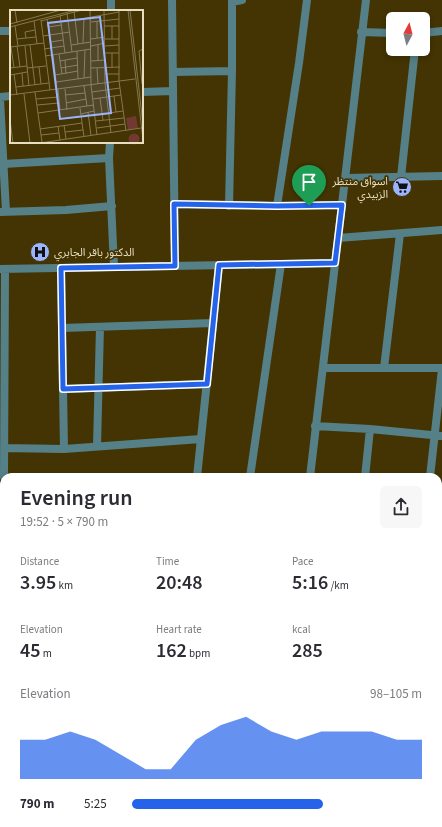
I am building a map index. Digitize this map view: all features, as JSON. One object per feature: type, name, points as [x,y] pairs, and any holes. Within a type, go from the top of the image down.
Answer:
[{"type":"street","points":[[111,0],[112,10]]},
{"type":"street","points":[[172,0],[175,266]]},
{"type":"street","points":[[229,206],[232,1],[242,0]]},
{"type":"street","points":[[277,206],[307,0]]},
{"type":"street","points":[[310,473],[361,32],[366,0]]},
{"type":"street","points":[[0,32],[10,31]]},
{"type":"street","points":[[430,32],[442,31]]},
{"type":"street","points":[[361,32],[386,33]]},
{"type":"street","points":[[401,177],[414,56]]},
{"type":"street","points":[[173,72],[232,71]]},
{"type":"street","points":[[143,92],[173,91]]},
{"type":"street","points":[[10,96],[0,98],[3,164],[3,212],[66,210],[112,206]]},
{"type":"street","points":[[110,143],[109,158],[114,267]]},
{"type":"street","points":[[3,164],[109,158]]},
{"type":"street","points":[[345,178],[442,176]]},
{"type":"street","points":[[174,204],[229,206],[342,205]]},
{"type":"street","points":[[338,238],[442,230]]},
{"type":"street","points":[[384,368],[400,234]]},
{"type":"street","points":[[4,473],[2,406],[3,269],[335,263]]},
{"type":"street","points":[[251,473],[280,264]]},
{"type":"street","points":[[197,473],[219,265]]},
{"type":"street","points":[[61,268],[64,449]]},
{"type":"street","points":[[62,328],[213,323]]},
{"type":"street","points":[[97,446],[100,327]]},
{"type":"street","points":[[323,368],[442,369],[438,435],[431,473]]},
{"type":"street","points":[[63,389],[207,384]]},
{"type":"street","points":[[315,426],[438,435]]},
{"type":"street","points":[[365,473],[370,429]]},
{"type":"street","points":[[4,448],[64,449],[201,439]]},
{"type":"place","name":"اسواق منتظر الزبيدي","points":[[402,187]]},
{"type":"place","name":"الدكتور باقر الجابري","points":[[40,252]]},
{"type":"route","points":[[174,204],[309,206],[342,205],[335,263],[219,265],[207,384],[63,389],[61,268],[175,266],[174,204]]}]
